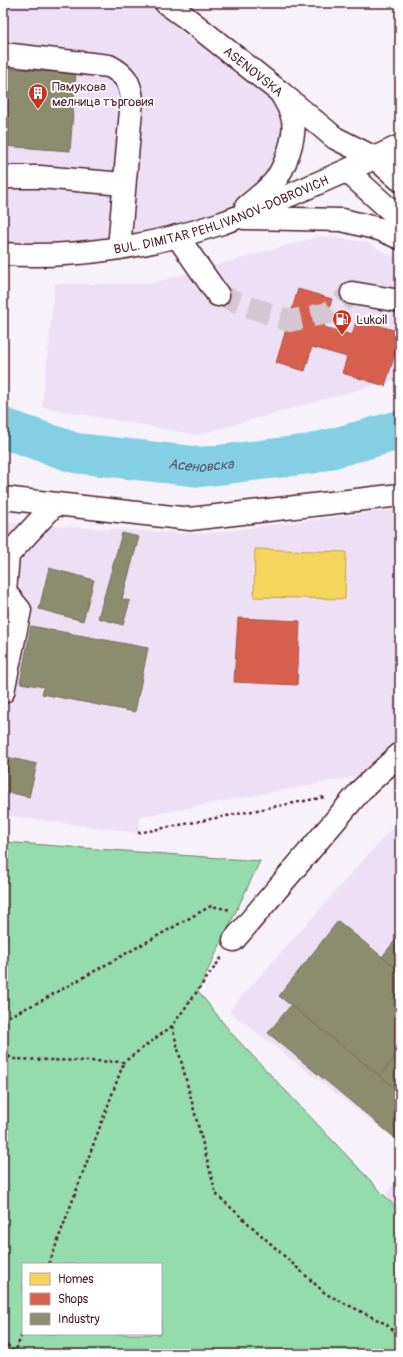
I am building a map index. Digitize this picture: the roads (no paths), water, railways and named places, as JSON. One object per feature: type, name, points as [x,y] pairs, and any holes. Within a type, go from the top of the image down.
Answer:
[{"type":"main road","name":"ASENOVSKA","points":[[166,3],[190,9],[280,92],[335,138],[375,158],[400,180]]},
{"type":"main road","points":[[3,54],[109,66],[119,71],[126,79],[131,89],[132,99],[119,248]]},
{"type":"main road","points":[[227,221],[261,195],[275,181],[283,167],[293,134],[293,119],[280,92]]},
{"type":"main road","points":[[335,138],[347,171],[400,219]]},
{"type":"main road","name":"BUL. DIMITAR PEHLIVANOV-DOBROVICH","points":[[3,254],[24,256],[62,254],[119,248],[177,236],[227,221],[347,171],[400,146]]},
{"type":"main road","points":[[3,177],[40,177],[124,184]]},
{"type":"main road","points":[[227,221],[342,220],[379,229],[400,238]]},
{"type":"main road","points":[[177,236],[218,295]]},
{"type":"main road","points":[[352,293],[400,301]]},
{"type":"main road","points":[[3,498],[54,505],[190,519],[400,495]]},
{"type":"main road","points":[[3,692],[20,610],[4,592],[8,555],[54,505]]},
{"type":"main road","points":[[234,940],[361,790],[400,754]]},
{"type":"waterway","name":"Асеновска","points":[[3,428],[75,453],[201,467],[311,454],[400,430]]},
{"type":"tunnel","points":[[218,295],[289,321],[328,313],[352,293]]},
{"type":"place","name":"Памукова мелница търговия","points":[[38,110]]},
{"type":"place","name":"Lukoil","points":[[342,336]]}]
